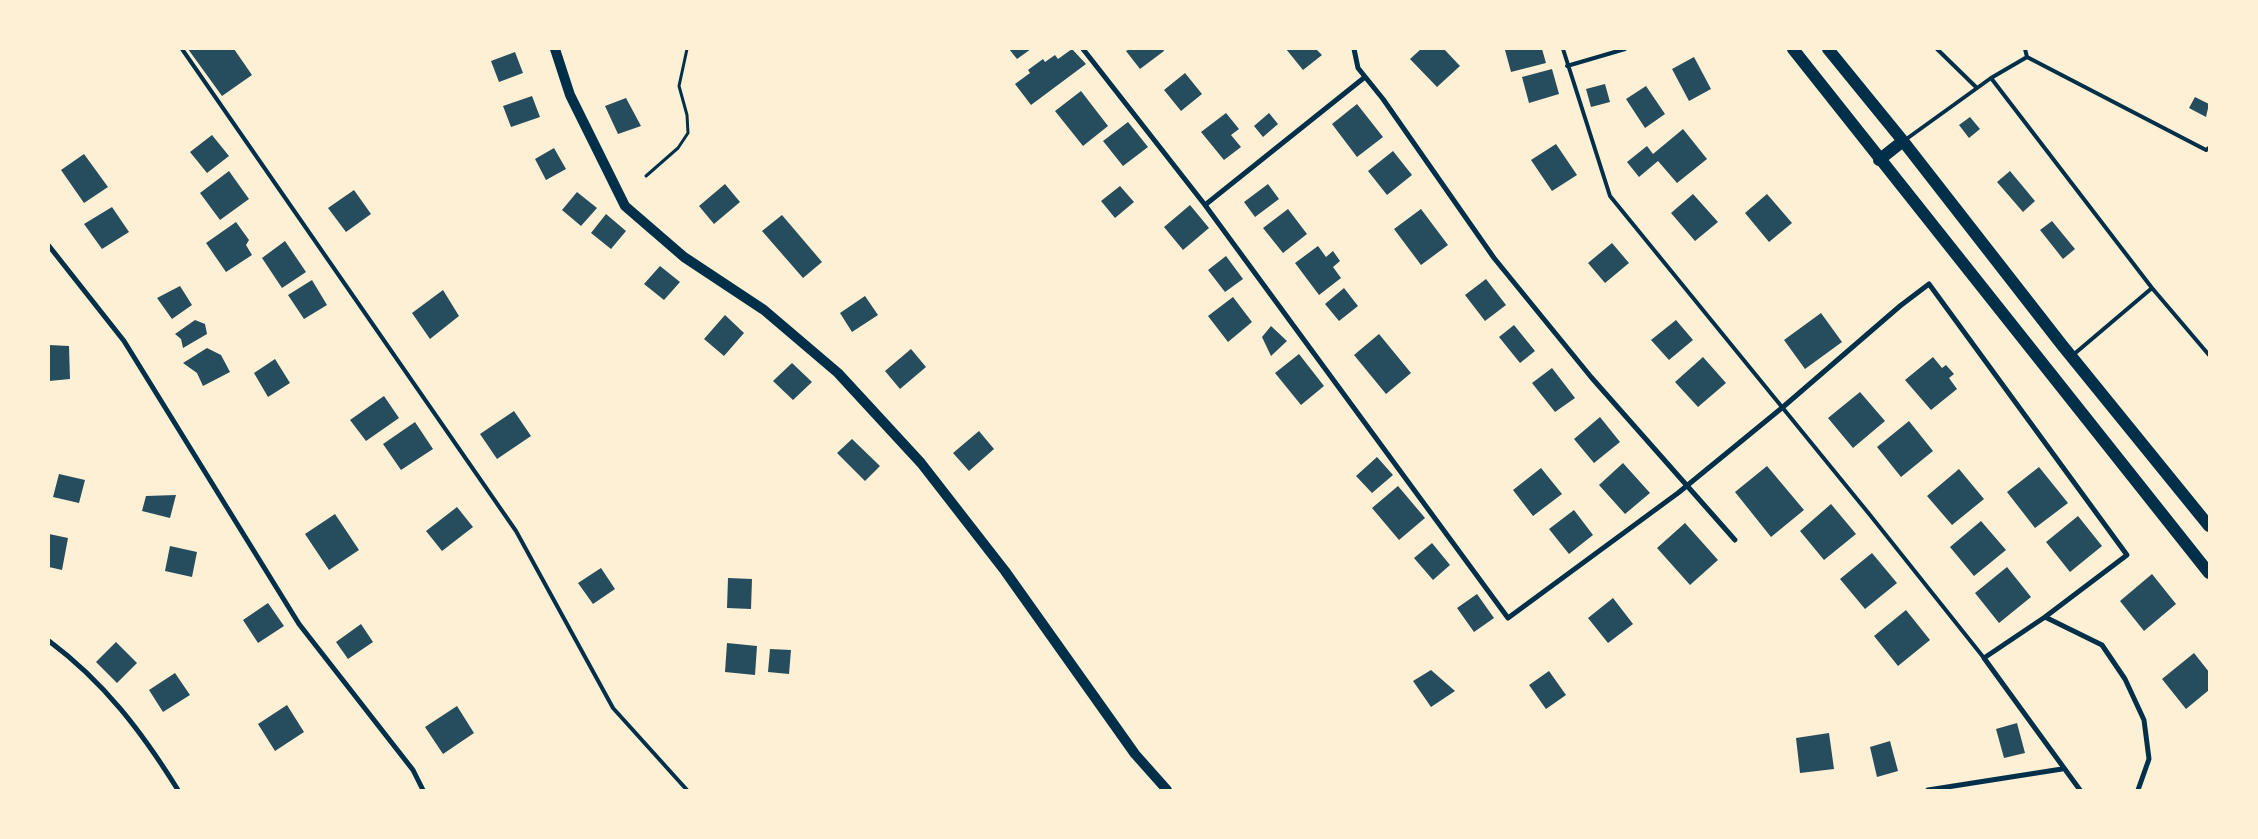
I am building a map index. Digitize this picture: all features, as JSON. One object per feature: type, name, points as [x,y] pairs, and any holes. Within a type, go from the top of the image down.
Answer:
[{"type":"main road","points":[[555,49],[570,95],[625,206],[684,257],[764,310],[838,373],[921,463],[1005,571],[1055,645],[1135,754],[1167,790]]},
{"type":"main road","points":[[1793,49],[1879,160],[2209,573]]},
{"type":"main road","points":[[1828,49],[1903,141],[2071,356],[2209,526]]},
{"type":"main road","points":[[1879,160],[1903,141]]},
{"type":"street","points":[[1083,49],[1205,205],[1508,618],[1686,485],[1783,407],[1900,306],[1929,284],[2127,555],[2045,617],[1984,658],[2062,769],[2080,790]]},
{"type":"street","points":[[1354,49],[1358,68],[1383,99],[1494,258],[1591,378],[1735,540]]},
{"type":"street","points":[[1205,205],[1365,77]]},
{"type":"street","points":[[49,246],[124,341],[300,624],[413,770],[424,790]]},
{"type":"street","points":[[2045,617],[2102,645],[2125,679],[2144,720],[2149,759],[2138,790]]},
{"type":"street","points":[[49,641],[76,661],[119,705],[178,790]]},
{"type":"street","points":[[1928,790],[2062,769]]},
{"type":"lane","points":[[182,49],[516,531],[613,708],[687,790]]},
{"type":"lane","points":[[1563,49],[1610,196],[1783,407],[1984,658]]},
{"type":"lane","points":[[1567,66],[1625,49]]},
{"type":"lane","points":[[1937,49],[1977,88]]},
{"type":"lane","points":[[2025,49],[2027,57],[2208,151]]},
{"type":"lane","points":[[1903,141],[1991,78],[2027,57]]},
{"type":"lane","points":[[1991,78],[2152,288],[2209,355]]},
{"type":"lane","points":[[2071,356],[2152,288]]},
{"type":"path","points":[[646,176],[678,148],[688,133],[687,115],[679,86],[687,49]]},
{"type":"building","points":[[188,49],[234,49],[252,75],[222,96]]},
{"type":"building","points":[[1009,49],[1031,49],[1017,59]]},
{"type":"building","points":[[1072,49],[1086,64],[1031,105],[1015,84],[1030,73],[1028,70],[1043,59],[1045,62],[1055,55],[1058,59]]},
{"type":"building","points":[[1130,49],[1163,49],[1164,51],[1140,69],[1126,51]]},
{"type":"building","points":[[1286,49],[1316,49],[1322,55],[1303,70]]},
{"type":"building","points":[[1421,49],[1444,49],[1460,66],[1437,87],[1410,59]]},
{"type":"building","points":[[1542,49],[1546,63],[1511,72],[1505,50]]},
{"type":"building","points":[[515,52],[523,73],[499,82],[491,61]]},
{"type":"building","points":[[1694,57],[1711,89],[1689,101],[1672,69]]},
{"type":"building","points":[[1552,69],[1559,94],[1529,103],[1522,77]]},
{"type":"building","points":[[1185,73],[1202,94],[1181,111],[1164,90]]},
{"type":"building","points":[[1605,84],[1610,102],[1591,107],[1586,89]]},
{"type":"building","points":[[1646,86],[1665,114],[1645,128],[1626,99]]},
{"type":"building","points":[[1081,91],[1108,126],[1083,146],[1055,111]]},
{"type":"building","points":[[532,96],[540,117],[511,127],[503,106]]},
{"type":"building","points":[[2195,97],[2209,104],[2206,117],[2189,108]]},
{"type":"building","points":[[626,98],[641,126],[618,134],[605,106]]},
{"type":"building","points":[[1357,104],[1383,137],[1357,157],[1332,124]]},
{"type":"building","points":[[1226,113],[1239,129],[1231,135],[1241,147],[1224,160],[1201,132]]},
{"type":"building","points":[[1269,113],[1278,124],[1263,137],[1254,126]]},
{"type":"building","points":[[1970,117],[1980,129],[1969,138],[1959,125]]},
{"type":"building","points":[[1128,122],[1148,147],[1123,166],[1103,141]]},
{"type":"building","points":[[1683,129],[1707,159],[1677,183],[1658,161],[1639,177],[1627,162],[1647,146],[1653,154]]},
{"type":"building","points":[[212,135],[229,156],[207,173],[190,152]]},
{"type":"building","points":[[1556,144],[1577,175],[1552,191],[1531,160]]},
{"type":"building","points":[[554,148],[566,169],[546,180],[535,159]]},
{"type":"building","points":[[1393,151],[1412,175],[1387,195],[1368,171]]},
{"type":"building","points":[[84,154],[108,187],[84,203],[61,170]]},
{"type":"building","points":[[229,171],[249,199],[220,220],[200,193]]},
{"type":"building","points":[[2010,171],[2035,201],[2023,212],[1997,182]]},
{"type":"building","points":[[725,184],[740,202],[714,224],[699,206]]},
{"type":"building","points":[[1268,184],[1279,199],[1255,217],[1244,202]]},
{"type":"building","points":[[1120,186],[1134,202],[1115,218],[1101,201]]},
{"type":"building","points":[[354,190],[371,214],[346,232],[328,208]]},
{"type":"building","points":[[577,192],[597,208],[581,226],[562,210]]},
{"type":"building","points":[[1693,194],[1718,222],[1695,241],[1671,213]]},
{"type":"building","points":[[1767,194],[1792,223],[1769,242],[1745,213]]},
{"type":"building","points":[[1190,205],[1209,228],[1183,250],[1164,227]]},
{"type":"building","points":[[112,207],[129,232],[102,249],[84,224]]},
{"type":"building","points":[[1288,209],[1307,234],[1283,253],[1263,228]]},
{"type":"building","points":[[1421,209],[1448,245],[1421,265],[1394,229]]},
{"type":"building","points":[[606,214],[626,231],[611,249],[591,233]]},
{"type":"building","points":[[782,215],[822,262],[803,278],[762,231]]},
{"type":"building","points":[[2052,221],[2075,249],[2063,259],[2040,230]]},
{"type":"building","points":[[236,222],[249,240],[246,245],[252,255],[226,272],[206,243]]},
{"type":"building","points":[[285,241],[306,272],[282,288],[262,258]]},
{"type":"building","points":[[1612,243],[1629,263],[1605,283],[1588,263]]},
{"type":"building","points":[[1318,246],[1326,257],[1333,251],[1340,261],[1333,267],[1341,278],[1319,295],[1295,263]]},
{"type":"building","points":[[1226,256],[1243,279],[1225,292],[1208,270]]},
{"type":"building","points":[[660,266],[680,282],[664,300],[644,284]]},
{"type":"building","points":[[1486,279],[1506,305],[1485,321],[1465,295]]},
{"type":"building","points":[[312,280],[327,305],[304,319],[288,295]]},
{"type":"building","points":[[180,286],[192,305],[172,319],[157,298]]},
{"type":"building","points":[[1344,288],[1358,306],[1339,321],[1325,304]]},
{"type":"building","points":[[443,290],[459,316],[430,339],[412,313]]},
{"type":"building","points":[[865,296],[878,315],[852,332],[840,313]]},
{"type":"building","points":[[1233,297],[1252,322],[1228,342],[1208,316]]},
{"type":"building","points":[[1821,313],[1842,342],[1805,369],[1784,340]]},
{"type":"building","points":[[725,315],[744,333],[724,356],[704,339]]},
{"type":"building","points":[[195,320],[205,324],[207,334],[183,348],[181,339],[175,334]]},
{"type":"building","points":[[1676,320],[1693,340],[1669,360],[1651,340]]},
{"type":"building","points":[[1514,325],[1535,351],[1520,363],[1499,337]]},
{"type":"building","points":[[1271,326],[1287,341],[1271,356],[1262,337]]},
{"type":"building","points":[[1379,334],[1411,373],[1386,394],[1354,355]]},
{"type":"building","points":[[49,345],[69,346],[70,379],[49,381]]},
{"type":"building","points":[[207,348],[221,355],[230,372],[203,386],[197,373],[183,363]]},
{"type":"building","points":[[911,349],[926,367],[900,389],[885,371]]},
{"type":"building","points":[[1299,354],[1324,386],[1301,405],[1275,373]]},
{"type":"building","points":[[1703,357],[1726,383],[1698,407],[1675,382]]},
{"type":"building","points":[[1933,357],[1942,368],[1946,365],[1954,374],[1949,378],[1957,389],[1931,410],[1905,380]]},
{"type":"building","points":[[275,359],[290,383],[268,397],[254,373]]},
{"type":"building","points":[[792,363],[812,382],[793,400],[773,381]]},
{"type":"building","points":[[1552,368],[1575,398],[1555,412],[1532,383]]},
{"type":"building","points":[[1860,392],[1885,421],[1853,448],[1828,418]]},
{"type":"building","points":[[384,396],[399,418],[366,441],[350,420]]},
{"type":"building","points":[[514,411],[531,436],[497,459],[480,434]]},
{"type":"building","points":[[1600,417],[1620,442],[1594,463],[1574,439]]},
{"type":"building","points":[[1909,421],[1933,451],[1901,477],[1877,447]]},
{"type":"building","points":[[415,422],[433,449],[401,470],[383,444]]},
{"type":"building","points":[[979,431],[994,449],[969,471],[953,453]]},
{"type":"building","points":[[852,439],[880,466],[865,481],[837,453]]},
{"type":"building","points":[[1377,457],[1393,475],[1372,493],[1356,476]]},
{"type":"building","points":[[1623,463],[1650,493],[1625,514],[1599,485]]},
{"type":"building","points":[[1767,466],[1804,510],[1771,537],[1735,492]]},
{"type":"building","points":[[2039,467],[2068,503],[2035,528],[2007,492]]},
{"type":"building","points":[[1541,468],[1562,494],[1533,516],[1513,490]]},
{"type":"building","points":[[1959,469],[1984,499],[1952,525],[1927,496]]},
{"type":"building","points":[[59,474],[85,480],[79,503],[53,497]]},
{"type":"building","points":[[1398,486],[1425,518],[1399,540],[1372,508]]},
{"type":"building","points":[[176,495],[170,518],[142,511],[146,496]]},
{"type":"building","points":[[1831,504],[1856,534],[1824,560],[1800,531]]},
{"type":"building","points":[[457,507],[473,527],[442,551],[426,531]]},
{"type":"building","points":[[1574,510],[1593,535],[1569,554],[1549,529]]},
{"type":"building","points":[[335,514],[359,550],[329,570],[305,534]]},
{"type":"building","points":[[2078,516],[2102,546],[2070,572],[2046,542]]},
{"type":"building","points":[[1981,521],[2006,550],[1974,576],[1950,547]]},
{"type":"building","points":[[1685,523],[1718,560],[1690,585],[1657,548]]},
{"type":"building","points":[[49,534],[68,538],[62,570],[49,567]]},
{"type":"building","points":[[1432,543],[1450,565],[1433,580],[1414,558]]},
{"type":"building","points":[[170,546],[197,552],[192,577],[165,571]]},
{"type":"building","points":[[1872,553],[1897,583],[1865,609],[1840,579]]},
{"type":"building","points":[[2007,567],[2031,597],[1999,623],[1975,593]]},
{"type":"building","points":[[601,568],[615,589],[593,604],[578,583]]},
{"type":"building","points":[[2152,574],[2176,604],[2144,631],[2120,601]]},
{"type":"building","points":[[728,578],[752,579],[751,609],[727,608]]},
{"type":"building","points":[[1477,594],[1494,618],[1474,632],[1457,608]]},
{"type":"building","points":[[1613,598],[1633,624],[1608,643],[1588,618]]},
{"type":"building","points":[[268,603],[284,626],[258,643],[243,620]]},
{"type":"building","points":[[1906,610],[1930,640],[1898,666],[1874,636]]},
{"type":"building","points":[[361,624],[373,642],[348,659],[336,642]]},
{"type":"building","points":[[116,642],[137,663],[117,683],[96,662]]},
{"type":"building","points":[[727,643],[757,646],[755,675],[725,672]]},
{"type":"building","points":[[770,649],[791,650],[789,674],[768,672]]},
{"type":"building","points":[[2194,653],[2209,672],[2209,690],[2186,709],[2162,679]]},
{"type":"building","points":[[1431,670],[1455,691],[1431,707],[1413,681]]},
{"type":"building","points":[[1549,671],[1566,695],[1546,709],[1529,685]]},
{"type":"building","points":[[175,673],[190,695],[163,712],[149,690]]},
{"type":"building","points":[[287,705],[304,732],[275,751],[258,724]]},
{"type":"building","points":[[457,706],[474,733],[443,754],[425,727]]},
{"type":"building","points":[[2017,723],[2025,753],[2004,758],[1996,729]]},
{"type":"building","points":[[1829,733],[1834,769],[1800,773],[1796,738]]},
{"type":"building","points":[[1890,741],[1898,771],[1877,777],[1870,747]]}]
